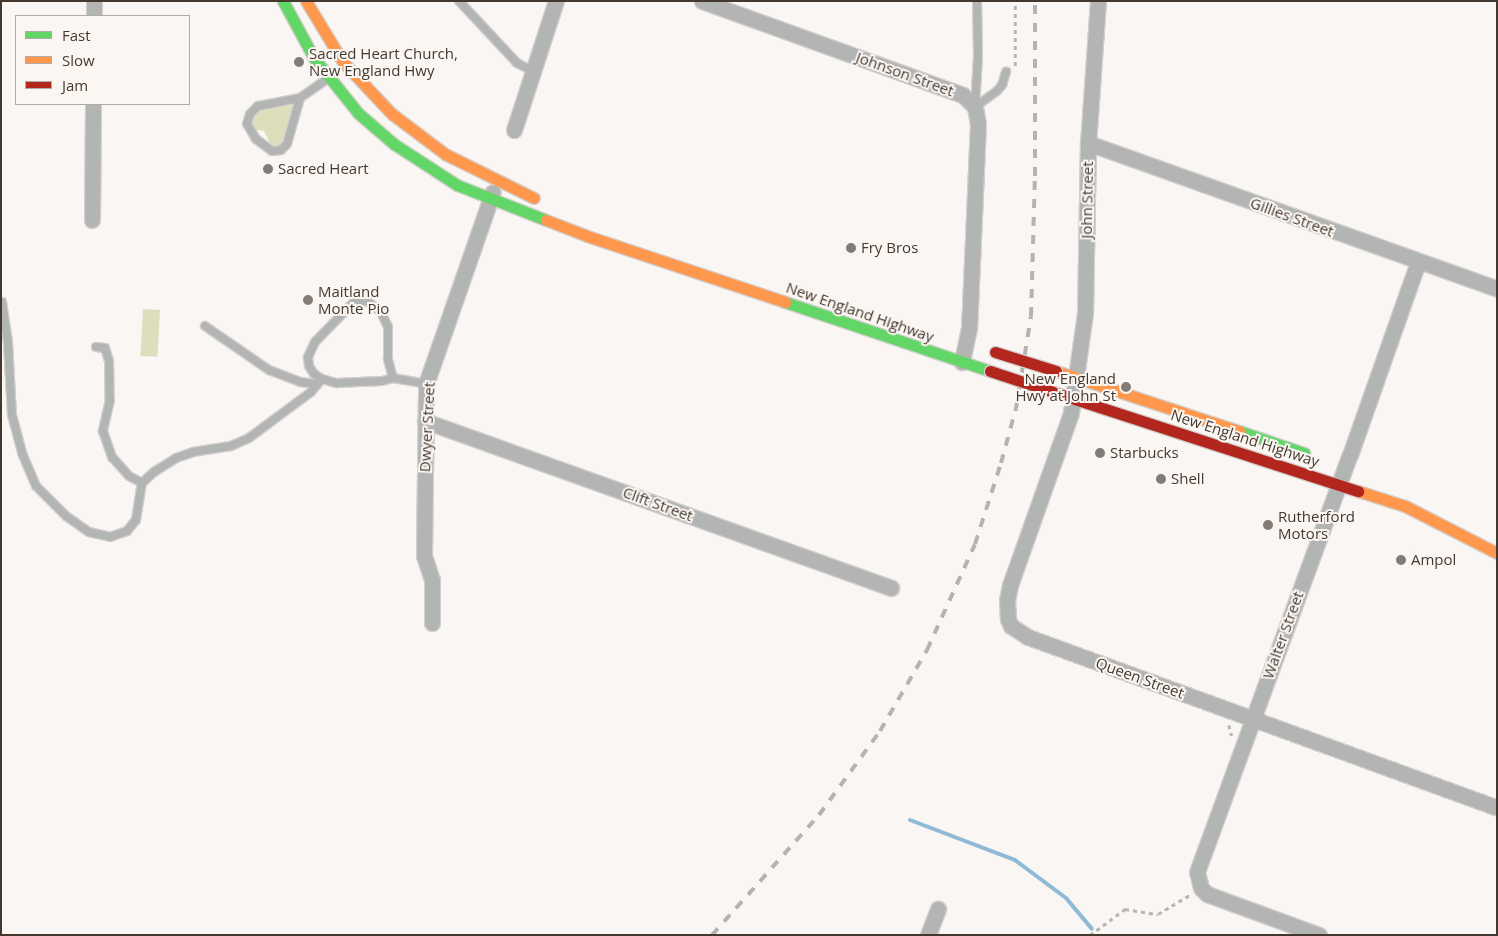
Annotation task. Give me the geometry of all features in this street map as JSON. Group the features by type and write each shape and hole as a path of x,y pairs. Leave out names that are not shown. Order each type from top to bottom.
{"highway":[{"name":"New England Highway","path":"283,1 314,58 328,78 358,113 394,144 457,185 587,236 962,362 1405,506 1497,553"},
{"path":"306,1 343,62 386,109 445,154 497,181 548,203"},
{"name":"New England Highway","path":"958,341 1056,371 1318,457"}],"street":[{"path":"94,1 94,15"},
{"path":"514,130 556,1"},
{"name":"Johnson Street","path":"702,1 963,95 975,107"},
{"name":"John Street","path":"1072,398 1085,313 1088,144 1098,1"},
{"path":"92,220 93,105"},
{"path":"962,362 958,341 969,328 978,124 975,107"},
{"name":"Gillies Street","path":"1088,144 1497,289"},
{"name":"Dwyer Street","path":"432,623 432,580 424,556 426,384 497,181"},
{"name":"Walter Street","path":"1319,935 1207,894 1199,881 1197,872 1418,262"},
{"name":"Queen Street","path":"1072,398 1071,413 1010,585 1006,611 1011,626 1028,637 1497,808"},
{"name":"Clift Street","path":"425,422 891,588"},
{"path":"928,935 938,909"}],"lane":[{"path":"459,1 517,63 533,71"},
{"path":"975,107 978,56 977,1"},
{"path":"975,107 997,91 1002,85 1006,72"},
{"path":"300,98 287,144 281,150 272,151 256,139 247,124 250,114 258,106 300,98 328,78"},
{"path":"319,382 309,366 308,357 315,342 353,303 367,301 382,312 388,327 388,359 392,378"},
{"path":"2,302 8,342 12,415 22,453 36,486 66,516 89,532 110,536 127,531 136,520 142,483 154,472 176,458 193,452 232,446 249,438 319,382"},
{"path":"204,326 269,370 300,382 382,381 392,378 426,384"},
{"path":"96,346 105,348 110,361 110,400 103,431 112,457 129,476 142,483"}],"path":[{"path":"1015,1 1015,68"},
{"path":"1090,935 1125,909 1158,914 1191,895"}],"green space":[{"path":"294,105 283,142 279,146 271,145 264,131 257,130 252,124 252,116 256,110"},
{"path":"143,309 160,310 158,357 141,356"}],"waterway":[{"path":"910,820 1015,860 1066,898 1092,929"}],"railway":[{"path":"712,935 819,815 880,731 927,650 975,544 1001,463 1016,408 1031,316 1035,176 1035,1"}],"traffic: fast":[{"path":"283,1 314,58 358,113 394,144 457,185 546,220"},
{"path":"785,302 990,371"},
{"path":"1239,431 1304,453"}],"traffic: slow":[{"path":"306,1 343,62 392,114 445,154 534,198"},
{"path":"546,220 587,236 785,302"},
{"path":"1056,371 1239,431"},
{"path":"1358,491 1405,506 1497,553"}],"traffic: jam":[{"path":"995,352 1056,371"},
{"path":"990,371 1053,392"},
{"path":"1053,392 1358,491"}],"place":[{"name":"Sacred Heart Church, New England Hwy","path":"299,62"},
{"name":"Sacred Heart","path":"268,169"},
{"name":"Fry Bros","path":"851,248"},
{"name":"Maitland Monte Pio","path":"308,300"},
{"name":"New England Hwy at John St","path":"1126,387"},
{"name":"Starbucks","path":"1100,453"},
{"name":"Shell","path":"1161,479"},
{"name":"Rutherford Motors","path":"1268,525"},
{"name":"Ampol","path":"1401,560"}]}
